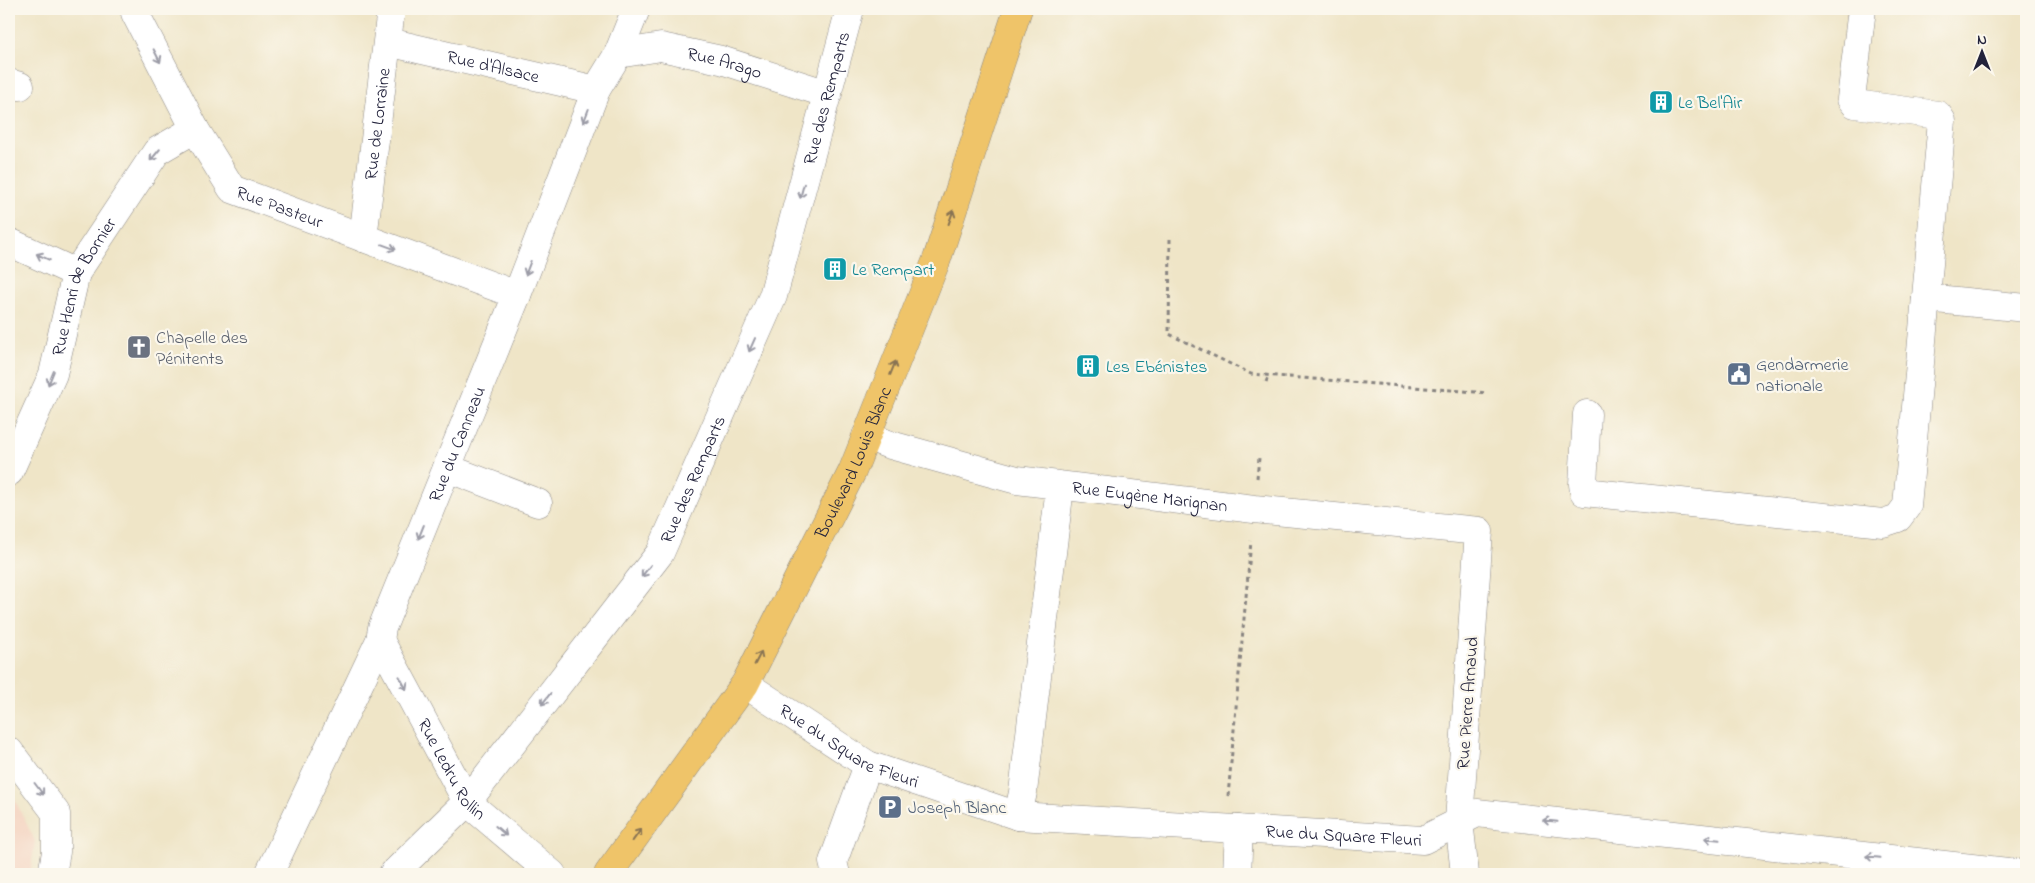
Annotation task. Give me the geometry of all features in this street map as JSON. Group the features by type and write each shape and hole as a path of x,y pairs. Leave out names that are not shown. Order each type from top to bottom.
{"main road":[{"name":"Boulevard Louis Blanc","path":"608,874 746,684 852,472 937,259 1018,9"}],"street":[{"name":"Rue de Lorraine","path":"363,238 391,9"},
{"name":"Rue du Canneau","path":"269,874 380,640 382,628 517,295 596,90 618,54 636,9"},
{"name":"Rue des Remparts","path":"393,874 467,802 660,553 773,296 850,9"},
{"path":"1587,414 1584,492 1883,523 1898,518 1907,506 1942,121 1938,115 1855,104 1851,98 1862,9"},
{"name":"Rue Pasteur","path":"134,10 195,129 232,189 517,295"},
{"name":"Rue d'Alsace","path":"388,42 596,90"},
{"name":"Rue Arago","path":"618,54 661,48 721,60 828,94"},
{"name":"Rue Henri de Bornier","path":"11,464 53,374 76,273 157,151 195,129"},
{"path":"9,242 76,273"},
{"path":"1926,298 2026,308"},
{"path":"866,436 887,444 1017,480 1060,487"},
{"path":"447,468 538,503"},
{"name":"Rue Eugène Marignan","path":"1018,816 1023,792 1060,487 1254,509 1479,531"},
{"name":"Rue Pierre Arnaud","path":"1465,874 1459,821 1479,531"},
{"name":"Rue Ledru Rollin","path":"380,640 467,802 552,874"},
{"name":"Rue du Square Fleuri","path":"746,684 868,765 1018,816 1423,840 1477,813 2026,874"},
{"path":"9,751 56,813 56,852 52,874"},
{"path":"836,874 833,862 868,765"},
{"path":"1232,829 1237,874"}],"path":[{"path":"1170,239 1169,334 1251,374 1488,393"},
{"path":"1266,382 1268,375"},
{"path":"1232,829 1259,458"}],"shaded area":[{"path":"9,788 35,841 30,874 9,874"}],"place":[{"name":"Le Bel'Air","path":"1661,102"},
{"name":"Le Rempart","path":"835,269"},
{"name":"Chapelle des Pénitents","path":"139,347"},
{"name":"Les Ebénistes","path":"1088,366"},
{"name":"Gendarmerie nationale","path":"1739,374"},
{"name":"Joseph Blanc","path":"890,807"}]}
